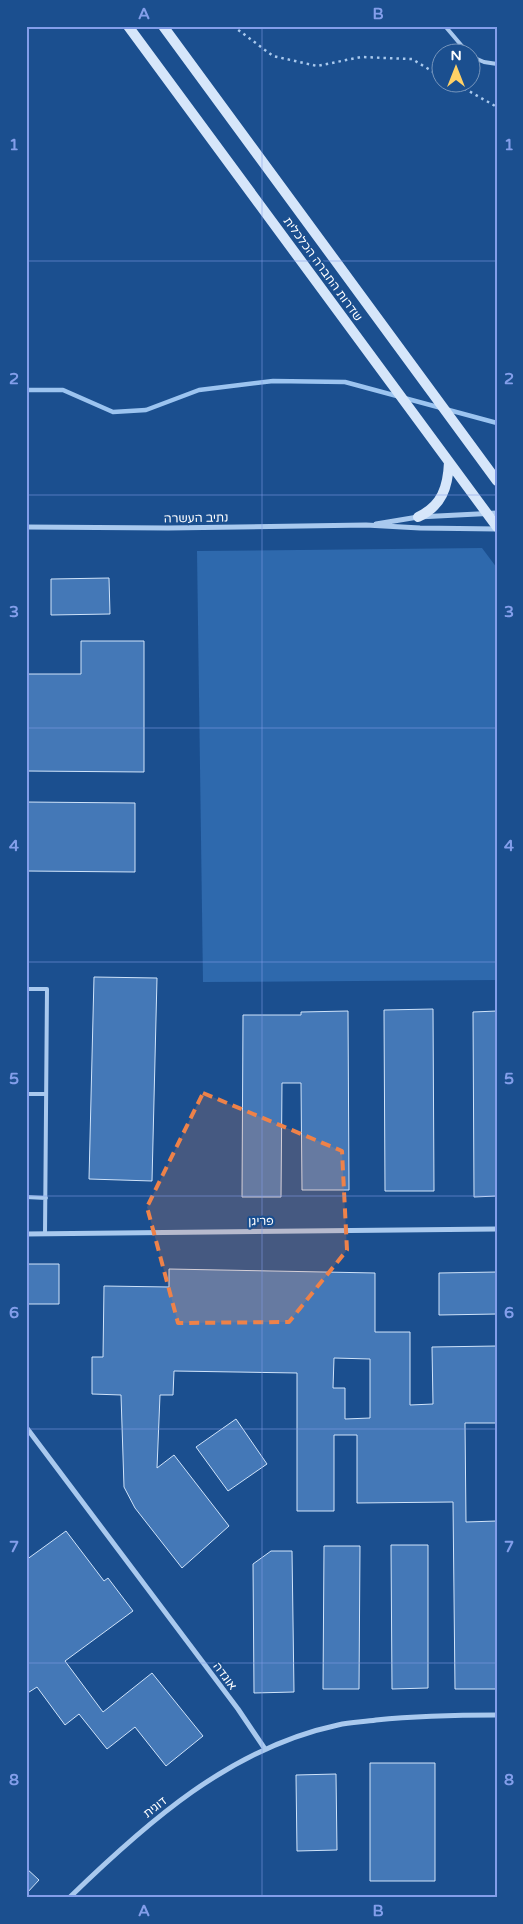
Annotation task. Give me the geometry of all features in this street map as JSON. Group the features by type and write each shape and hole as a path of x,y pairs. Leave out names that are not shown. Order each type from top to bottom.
{"main road":[{"name":"שדרות החברה הכלכלית","path":"128,26 449,462 492,513 497,528"},
{"name":"שדרות החברה הכלכלית","path":"162,26 497,481"},
{"path":"418,517 434,508 441,499 446,489 449,462"}],"street":[{"name":"נתיב העשרה","path":"366,525 418,517 492,513"},
{"name":"נתיב העשרה","path":"26,527 168,528 366,525 428,529 497,528"},
{"name":"פריגן","path":"26,1234 497,1228"},
{"name":"אוגדה","path":"26,1427 238,1709 265,1749"},
{"path":"265,1749 292,1737 340,1724 404,1718 497,1716"},
{"name":"דוגית","path":"69,1898 153,1820 197,1788 265,1749"}],"lane":[{"path":"445,26 459,42"},
{"path":"480,60 497,64"},
{"path":"26,989 47,989 45,1234"},
{"path":"26,1094 46,1094"},
{"path":"26,1197 46,1198"}],"path":[{"path":"233,26 273,56 316,66 361,57 412,59 430,70"},
{"path":"471,92 497,107"}],"highlighted area":[{"path":"203,1093 342,1151 347,1250 289,1322 178,1323 147,1207"}],"shaded area":[{"path":"482,548 497,568 497,980 203,982 197,551"}],"building":[{"path":"109,578 110,614 51,615 51,579"},
{"path":"81,641 144,641 144,772 26,771 26,674 81,674"},
{"path":"26,802 135,803 135,872 26,871"},
{"path":"94,977 157,978 152,1181 89,1179"},
{"path":"433,1009 434,1191 385,1191 384,1010"},
{"path":"348,1011 349,1190 302,1190 301,1083 282,1083 281,1197 242,1197 243,1015 301,1015 301,1012"},
{"path":"497,1011 497,1196 474,1197 473,1012"},
{"path":"26,1264 59,1264 59,1304 26,1304"},
{"path":"169,1269 375,1273 375,1332 410,1332 410,1405 433,1404 432,1347 497,1346 497,1423 465,1423 466,1522 497,1521 497,1689 455,1689 453,1502 357,1503 357,1435 334,1435 334,1511 297,1511 297,1373 174,1371 173,1395 160,1395 157,1468 174,1455 229,1526 182,1568 135,1508 124,1487 121,1395 92,1394 92,1357 103,1357 104,1286 169,1287","holes":["334,1358 370,1359 370,1418 345,1419 345,1388 333,1388"]},
{"path":"497,1272 497,1314 439,1315 439,1273"},
{"path":"236,1419 267,1464 228,1491 196,1447"},
{"path":"66,1531 104,1581 108,1578 133,1611 65,1661 103,1712 152,1673 203,1736 166,1766 135,1727 107,1749 79,1714 65,1725 37,1687 26,1694 26,1560"},
{"path":"391,1545 428,1545 428,1688 392,1689"},
{"path":"324,1546 360,1546 359,1689 323,1689"},
{"path":"271,1551 292,1551 294,1692 254,1693 253,1564"},
{"path":"370,1763 435,1763 435,1881 370,1881"},
{"path":"336,1774 337,1850 297,1851 296,1775"},
{"path":"26,1868 39,1880 26,1894"}],"waterway":[{"path":"26,390 63,390 113,412 146,410 199,390 273,381 345,382 497,423"}]}
